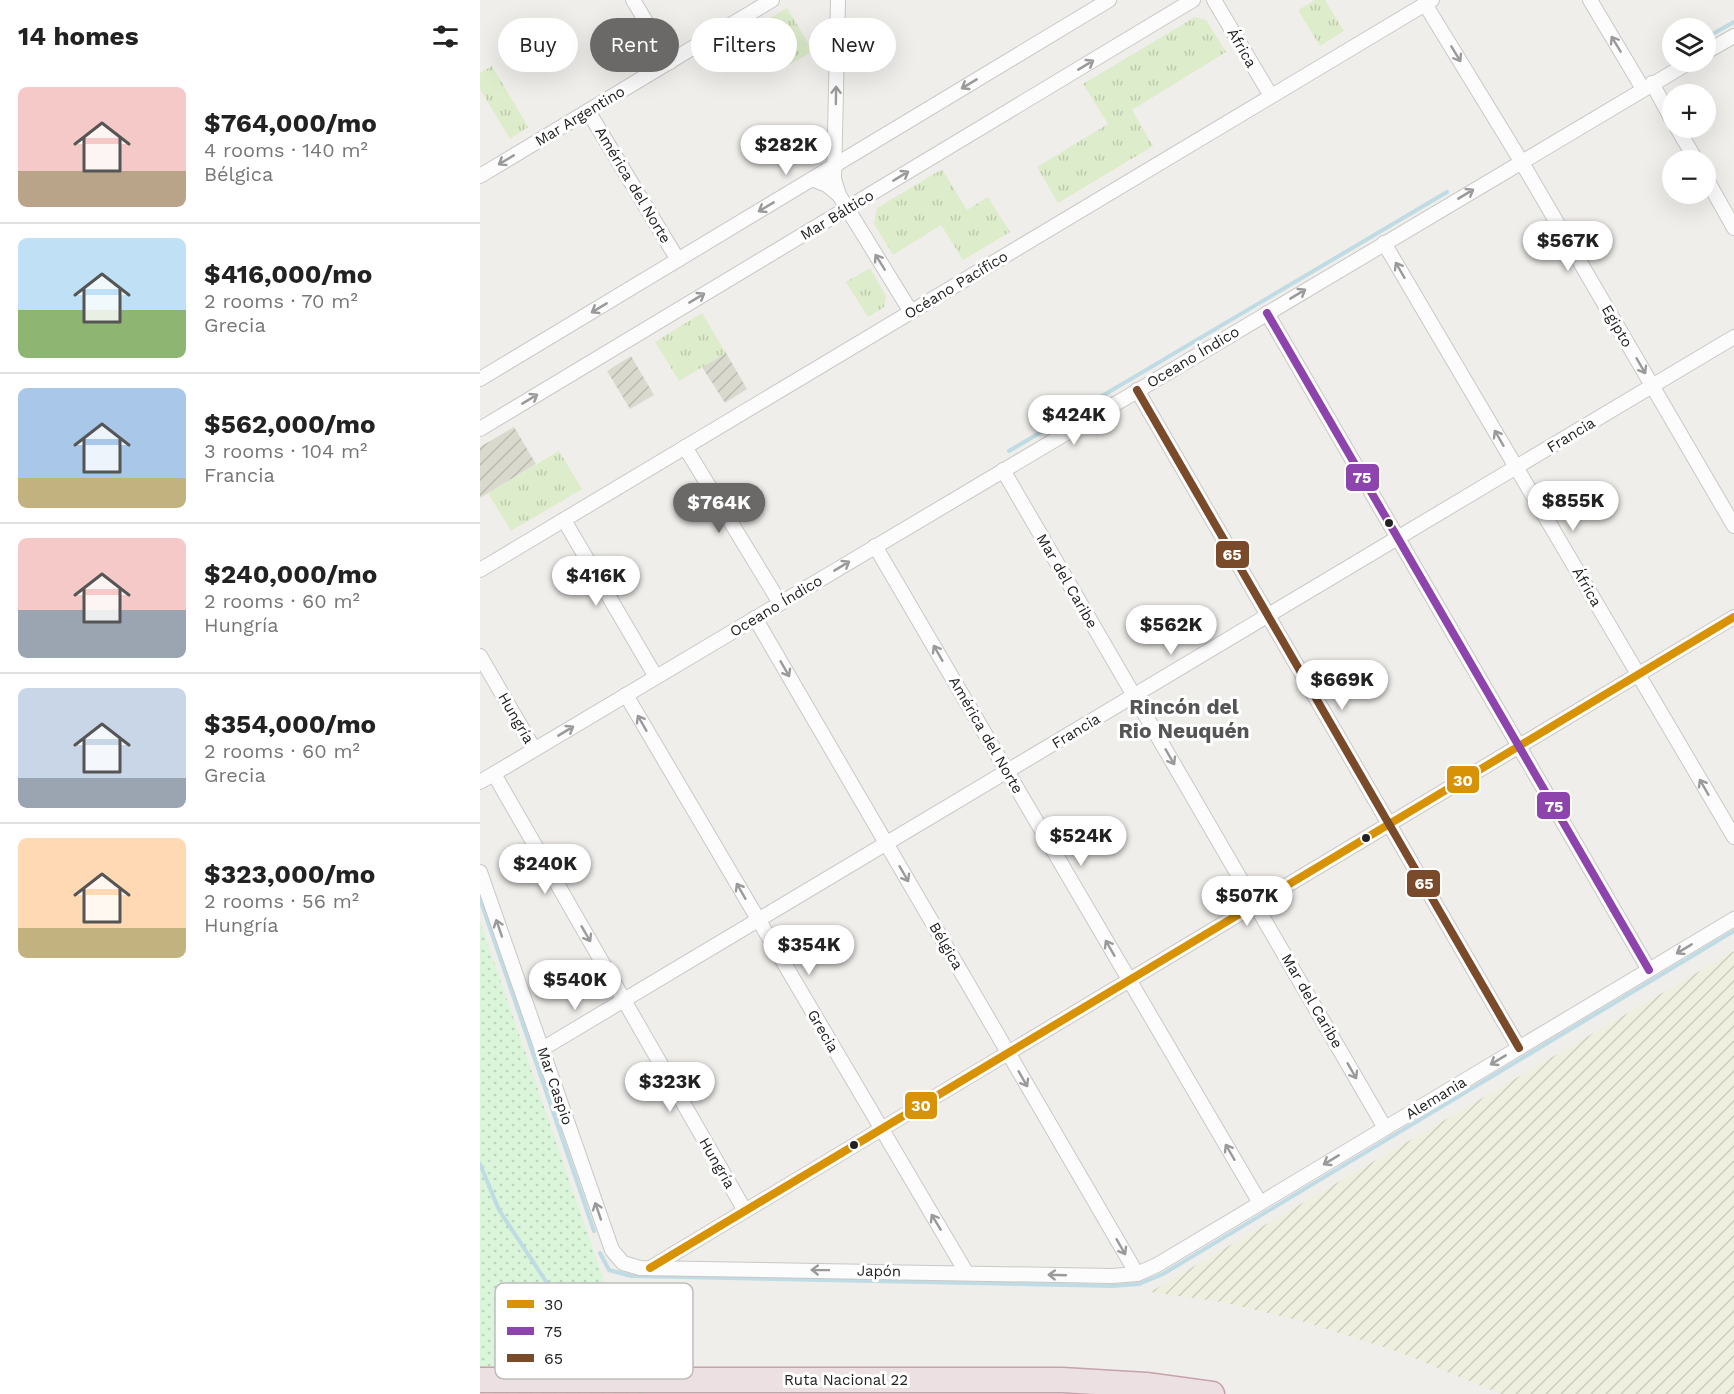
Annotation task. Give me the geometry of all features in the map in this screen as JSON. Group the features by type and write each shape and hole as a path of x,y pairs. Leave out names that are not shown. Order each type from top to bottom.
{"highway":[{"name":"Ruta Nacional 22","path":"480,1380 1062,1380 1135,1384 1212,1394"}],"street":[{"path":"633,0 644,18"},
{"name":"Mar Argentino","path":"679,57 772,0"},
{"path":"838,0 834,166 838,195"},
{"path":"480,380 1109,0"},
{"name":"Mar Báltico","path":"480,429 1193,0"},
{"name":"África","path":"1214,0 1271,96"},
{"path":"1590,0 1662,106"},
{"name":"Océano Pacífico","path":"480,570 1429,2"},
{"name":"Egipto","path":"1429,2 1734,526"},
{"path":"1716,46 1734,36"},
{"name":"Mar Argentino","path":"480,176 653,72"},
{"name":"Oceano Índico","path":"480,782 1672,72"},
{"name":"América del Norte","path":"588,111 678,260"},
{"path":"812,179 827,185 838,195 911,312"},
{"path":"1716,196 1734,228"},
{"name":"África","path":"1384,243 1734,837"},
{"path":"1268,313 1650,970"},
{"name":"Francia","path":"542,1049 1734,338"},
{"path":"1137,390 1519,1048"},
{"path":"685,447 780,603"},
{"name":"Mar del Caribe","path":"1003,470 1385,1128"},
{"path":"564,520 656,677"},
{"name":"América del Norte","path":"875,546 1260,1203"},
{"path":"650,1268 744,1209 1734,617"},
{"name":"Bélgica","path":"755,618 1137,1274"},
{"name":"Hungría","path":"480,656 534,750"},
{"name":"Grecia","path":"626,695 966,1272"},
{"name":"Hungría","path":"494,774 744,1209"},
{"name":"Mar Caspio","path":"480,872 612,1250 623,1263"},
{"name":"Alemania","path":"1137,1274 1157,1265 1734,919"},
{"name":"Japón","path":"623,1263 630,1267 650,1268 1112,1276 1137,1274"}],"shaded area":[{"path":"726,353 747,389 725,403 702,367"},
{"path":"631,356 654,395 630,409 607,371"},
{"path":"514,427 536,464 480,498 480,447"}],"green space":[{"path":"1315,0 1325,0 1344,31 1320,46 1298,10"},
{"path":"787,8 793,18 771,18"},
{"path":"1195,17 1206,20 1226,52 1132,110 1153,146 1058,203 1037,167 1108,124 1083,84"},
{"path":"797,25 809,44 809,53 797,60"},
{"path":"492,66 528,127 510,139 480,89 480,73"},
{"path":"942,169 967,210 988,197 1010,232 963,260 941,225 893,255 874,224 877,208"},
{"path":"870,268 886,296 884,307 868,317 846,282"},
{"path":"702,313 726,353 679,381 655,342"},
{"path":"559,451 582,489 511,531 488,493"},
{"path":"480,921 605,1283 495,1283 495,1379 638,1379 643,1394 480,1394"},
{"path":"1734,951 1734,1394 1501,1394 1399,1352 1301,1321 1222,1302 1150,1292"}],"waterway":[{"path":"1716,32 1734,22"},
{"path":"1009,451 1447,192"},
{"path":"480,899 594,1231"},
{"path":"600,1253 609,1270 631,1276 1112,1286 1139,1284 1163,1274 1734,931"},
{"path":"480,1164 499,1210 547,1283"}],"transit line":[{"name":"75","path":"1267,313 1649,970"},
{"name":"65","path":"1137,390 1519,1048"},
{"name":"30","path":"650,1268 1734,617"}],"district":[{"name":"Rincón del Rio Neuquén","path":"1184,719"}]}
